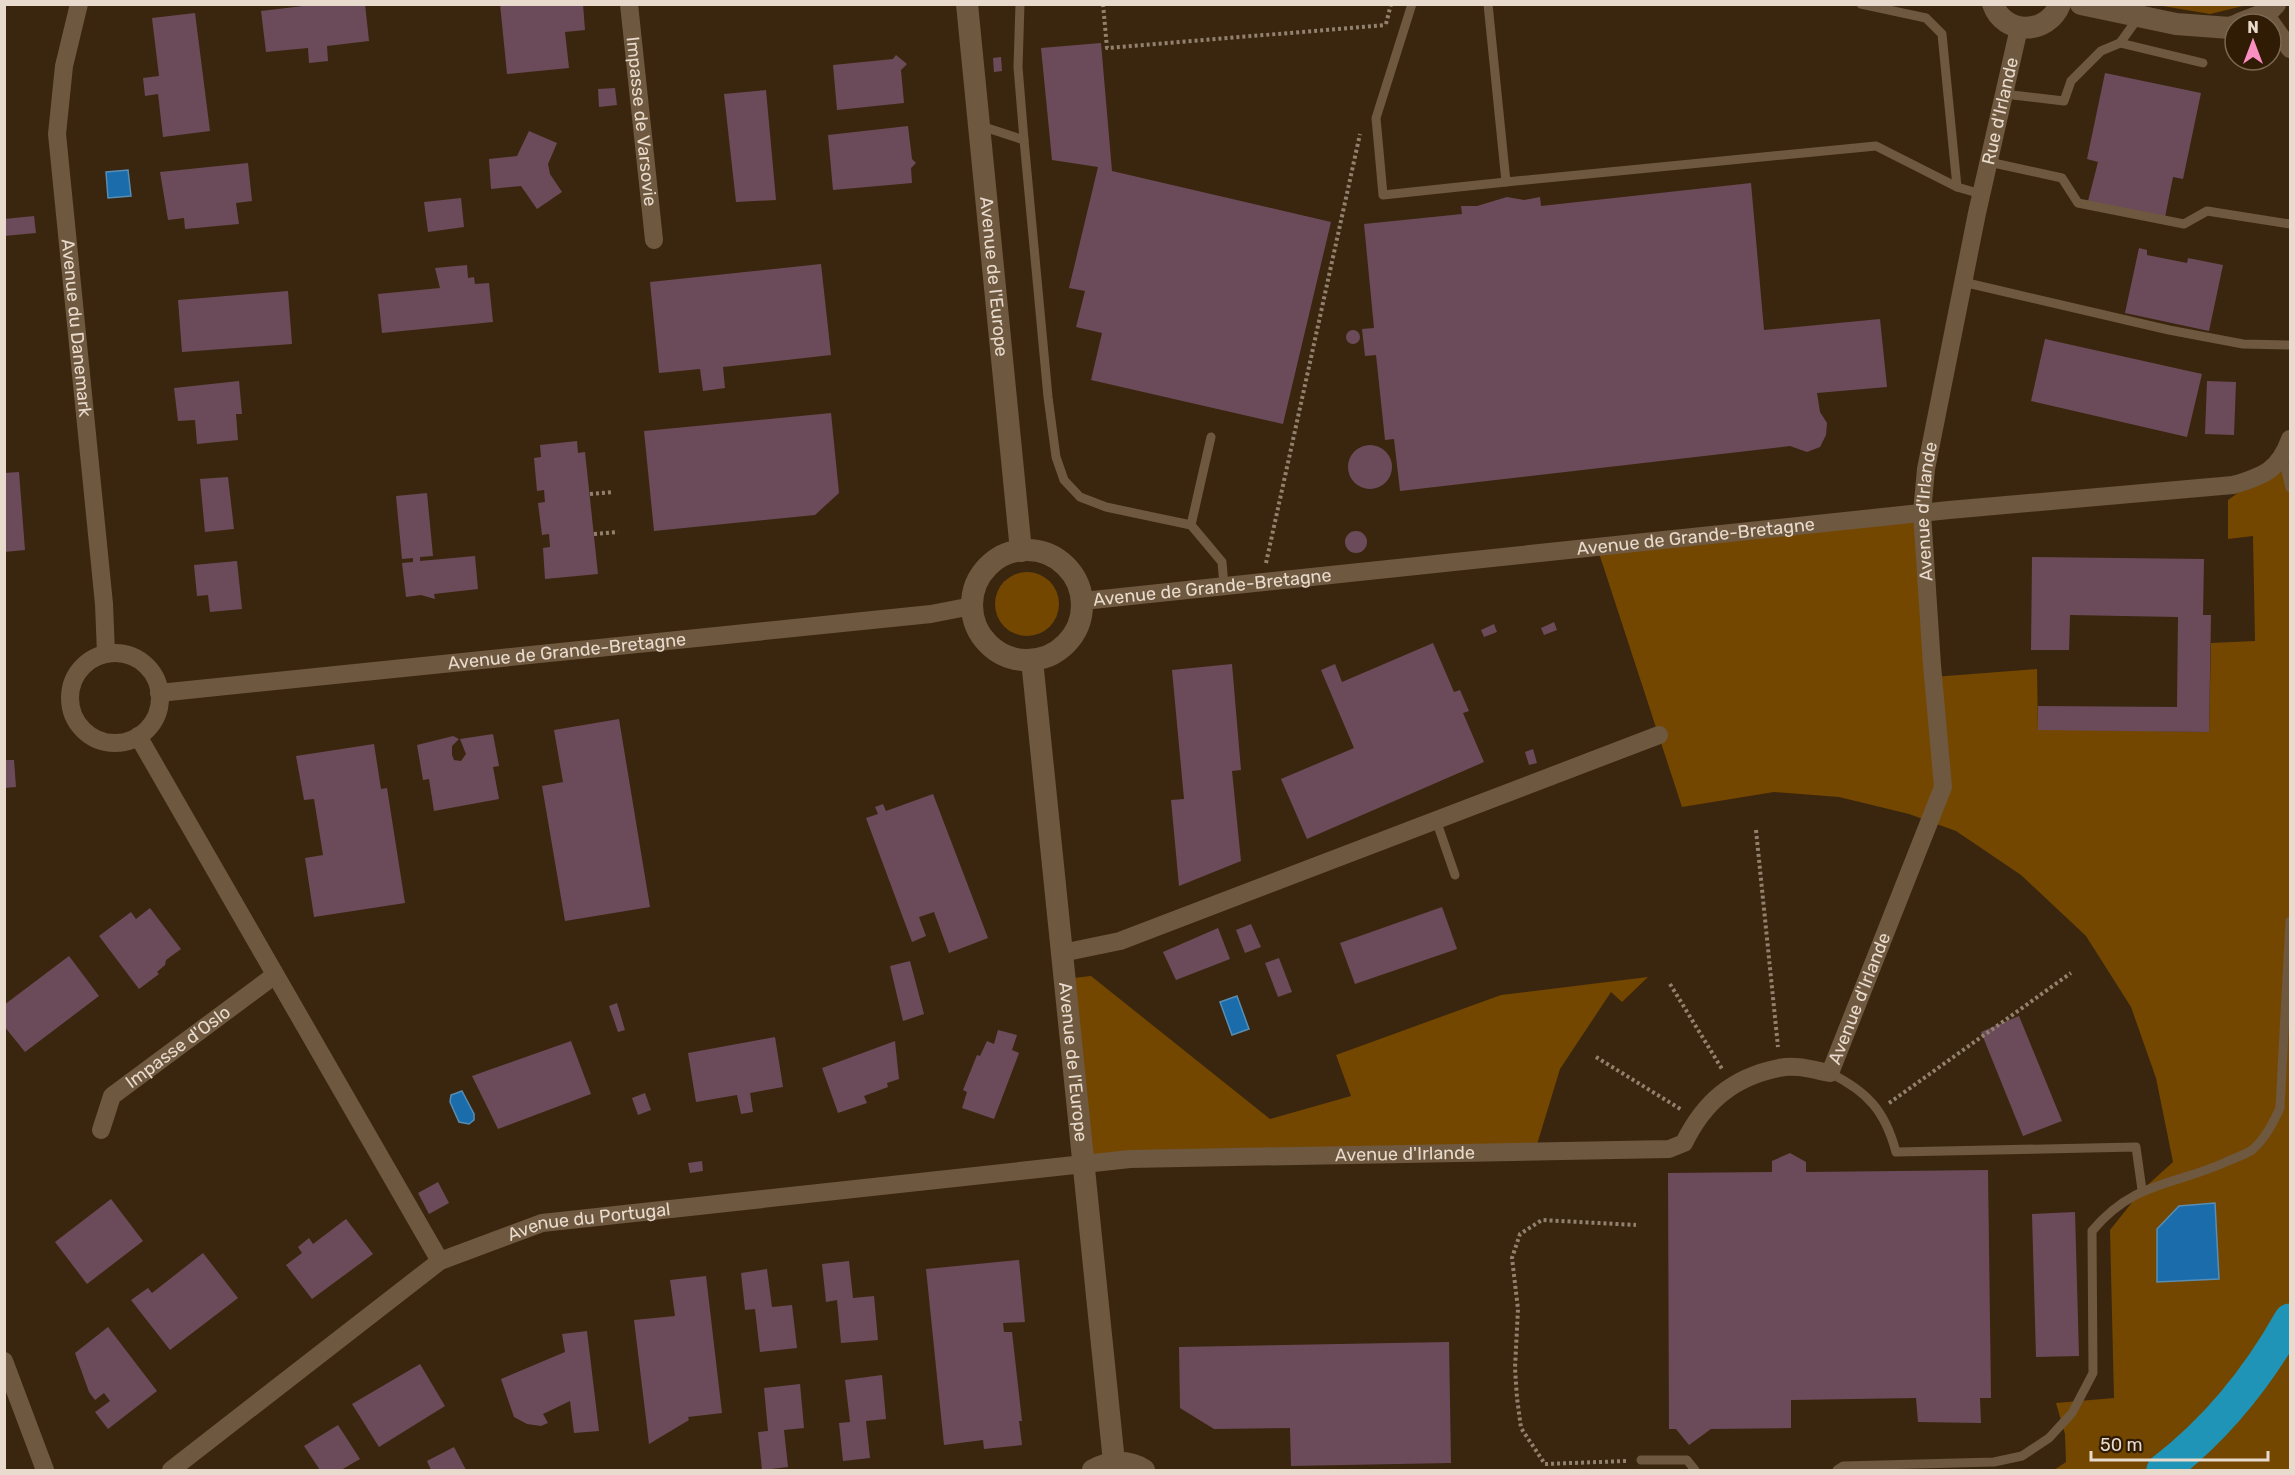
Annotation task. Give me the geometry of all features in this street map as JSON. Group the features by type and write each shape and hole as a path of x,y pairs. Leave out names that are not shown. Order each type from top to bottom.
{"highway":[{"path":"2163,1470 2207,1432 2233,1402 2275,1347 2290,1320"}],"street":[{"name":"Avenue du Danemark","path":"79,4 64,66 57,134 105,604 106,654"},
{"name":"Impasse de Varsovie","path":"629,4 654,240"},
{"name":"Avenue de l'Europe","path":"967,4 1022,551"},
{"path":"1993,4 2001,18 2019,28 2041,26 2050,20 2060,4"},
{"path":"2081,4 2176,24 2223,27"},
{"path":"2270,9 2290,48"},
{"name":"Rue d'Irlande","path":"1981,194 2019,28"},
{"name":"Avenue d'Irlande","path":"1082,1163 1130,1159 1669,1149 1684,1143 1696,1119 1732,1084 1780,1067 1830,1073 1943,787 1922,513 1926,469 1981,194"},
{"path":"2283,459 2290,439"},
{"name":"Avenue de Grande-Bretagne","path":"1083,601 1922,513 2233,485 2260,477 2283,459"},
{"path":"1022,551 1039,552 1062,563 1078,584 1083,601 1081,618 1075,634 1063,647 1048,656 1032,660 1014,658 997,651 984,639 975,623 972,606 975,589 981,575 992,563 1006,555 1022,551"},
{"name":"Avenue de Grande-Bretagne","path":"159,693 931,614 972,606"},
{"path":"106,654 131,656 141,662 156,681 159,693 155,717 138,736 125,741 111,743 85,732 76,721 71,707 72,686 82,667 106,654"},
{"name":"Avenue de l'Europe","path":"1032,660 1082,1163 1104,1466 1128,1463 1144,1470"},
{"path":"1062,953 1120,941 1659,735"},
{"path":"138,736 440,1261"},
{"name":"Impasse d'Oslo","path":"101,1131 112,1096 274,975"},
{"name":"Avenue du Portugal","path":"171,1470 440,1261 542,1223 1082,1163"},
{"path":"4,1361 45,1470"}],"lane":[{"path":"1020,4 1018,67 1048,397 1056,458 1064,480 1080,497 1106,507 1191,525 1222,562 1224,586"},
{"path":"1412,4 1376,118 1383,195 1876,146 1958,187 1981,194"},
{"path":"1488,4 1506,182"},
{"path":"1861,4 1926,18 1942,34 1958,187"},
{"path":"2004,94 2064,101 2072,81 2101,51 2120,43 2140,16"},
{"path":"2120,43 2203,63"},
{"path":"979,126 1024,141"},
{"path":"1989,162 2062,178 2078,203 2184,224 2207,211 2290,224"},
{"path":"1963,282 2169,330 2243,344 2290,345"},
{"path":"1191,525 1211,437"},
{"path":"2283,459 2290,488"},
{"path":"1436,820 1455,874"},
{"path":"1837,1470 1844,1466 1994,1462 2022,1456 2049,1438 2072,1413 2093,1373 2092,1231 2107,1213 2142,1190 2214,1167 2251,1150 2269,1131 2280,1108 2290,921"},
{"path":"1830,1073 1856,1088 1879,1110 1885,1119 1896,1152 2136,1147 2142,1190"},
{"path":"1641,1460 1687,1460 1695,1470"}],"path":[{"path":"1103,4 1107,48 1386,25"},
{"path":"1383,36 1391,4"},
{"path":"1262,582 1362,127"},
{"path":"590,494 613,492"},
{"path":"594,534 618,532"},
{"path":"1756,830 1780,1067"},
{"path":"1879,1110 2071,973"},
{"path":"1670,984 1732,1084"},
{"path":"1596,1057 1696,1119"},
{"path":"1636,1225 1542,1220 1520,1234 1512,1258 1518,1309 1515,1368 1521,1428 1545,1464 1641,1460"}],"shaded area":[{"path":"2247,4 2210,14 2157,5"},
{"path":"2290,439 2290,1470 2054,1470 2066,1462 2065,1434 2056,1403 2114,1398 2110,1230 2142,1190 2173,1162 2156,1078 2131,1007 2086,936 2021,875 1956,831 1909,814 1839,797 1774,792 1682,807 1597,547 1922,513 1933,677 2037,669 2038,729 2209,732 2211,643 2255,641 2253,536 2228,539 2228,500 2260,477"},
{"path":"1027,572 1045,578 1053,586 1059,604 1053,622 1045,630 1027,636 1009,630 1001,622 995,604 1001,586 1009,578"},
{"path":"1091,976 1270,1119 1351,1096 1336,1055 1501,995 1648,977 1622,1002 1611,992 1560,1069 1535,1151 1082,1163 1064,979"}],"water":[{"path":"128,170 131,196 108,198 106,172"},
{"path":"1237,996 1249,1029 1232,1035 1220,1002"},
{"path":"462,1091 474,1114 474,1120 469,1124 459,1122 450,1102 451,1095"},
{"path":"2215,1203 2219,1279 2157,1282 2157,1229 2179,1206"}],"building":[{"path":"320,4 365,4 369,41 327,46 328,61 309,63 308,48 266,52 261,11"},
{"path":"500,4 583,4 585,30 565,32 569,68 507,74"},
{"path":"195,13 210,131 163,137 158,94 145,96 143,78 159,76 152,18"},
{"path":"1101,43 1112,171 1331,222 1283,424 1091,380 1102,333 1076,327 1085,291 1069,288 1098,167 1052,160 1041,48"},
{"path":"896,55 907,64 901,70 904,103 837,110 833,65 893,59"},
{"path":"1001,57 1002,71 994,72 993,58"},
{"path":"2105,73 2201,93 2183,179 2173,177 2165,217 2088,201 2098,162 2087,159"},
{"path":"615,88 617,105 599,107 598,89"},
{"path":"766,90 776,200 736,202 724,94"},
{"path":"908,126 912,159 916,163 911,168 912,183 833,190 828,135"},
{"path":"529,131 557,143 548,164 550,174 562,192 537,209 521,186 491,189 489,159 517,156"},
{"path":"248,163 252,201 236,203 239,224 185,229 184,218 168,220 160,172"},
{"path":"1751,183 1764,330 1880,319 1887,387 1817,393 1820,412 1827,423 1826,435 1820,447 1807,452 1790,446 1400,491 1394,439 1385,440 1376,355 1365,356 1362,329 1374,328 1364,224 1462,214 1461,206 1477,206 1507,197 1524,200 1540,197 1541,206"},
{"path":"461,198 464,227 428,232 424,202"},
{"path":"34,216 36,233 4,236 4,219"},
{"path":"2139,248 2147,250 2147,255 2187,263 2188,258 2223,265 2209,331 2125,313"},
{"path":"821,264 831,355 723,367 725,388 703,391 700,369 659,373 650,282"},
{"path":"467,265 468,278 474,277 475,284 489,283 493,322 382,333 378,294 440,288 435,268"},
{"path":"288,291 292,344 182,352 178,300"},
{"path":"1353,330 1358,332 1360,337 1358,342 1353,344 1348,342 1346,337 1348,332"},
{"path":"2045,339 2202,374 2187,437 2031,401"},
{"path":"239,381 242,414 236,414 238,440 197,444 195,420 178,421 174,388"},
{"path":"2207,381 2236,382 2234,435 2205,434"},
{"path":"831,413 839,493 815,515 654,531 644,431"},
{"path":"577,441 578,453 585,452 598,574 545,579 543,548 550,547 549,534 542,535 538,503 545,502 544,490 537,491 534,458 541,457 540,445"},
{"path":"1370,445 1385,452 1392,467 1385,482 1370,489 1355,482 1348,467 1355,452"},
{"path":"19,472 25,550 4,552 4,473"},
{"path":"228,477 234,529 205,532 200,479"},
{"path":"427,493 433,556 420,557 420,561 475,556 478,589 434,594 435,599 421,595 406,597 402,563 413,562 413,558 402,559 396,496"},
{"path":"1356,531 1364,534 1367,542 1364,550 1356,553 1348,550 1345,542 1348,534"},
{"path":"2032,557 2204,559 2203,615 2211,615 2209,732 2038,730 2038,706 2177,707 2178,617 2070,615 2069,650 2031,650"},
{"path":"237,561 242,609 210,612 208,595 197,596 194,565"},
{"path":"1554,622 1557,630 1544,635 1541,628"},
{"path":"1494,624 1497,632 1484,637 1481,630"},
{"path":"1433,643 1454,692 1460,690 1469,711 1463,713 1484,762 1307,839 1281,779 1354,748 1321,670 1335,664 1342,682"},
{"path":"1232,664 1241,770 1232,771 1241,861 1179,886 1171,800 1184,799 1172,670"},
{"path":"619,719 650,907 565,921 542,786 563,782 554,730"},
{"path":"493,734 499,766 493,767 499,799 434,811 429,779 423,780 417,745 453,736 459,739 452,746 452,755 454,760 461,761 466,754 460,739"},
{"path":"374,744 381,789 387,788 405,903 314,917 305,858 323,855 314,799 304,800 296,756"},
{"path":"1533,749 1537,763 1529,765 1525,752"},
{"path":"4,760 14,760 16,787 4,788"},
{"path":"933,794 988,938 949,953 934,912 919,917 926,936 912,942 866,818 878,814 875,807 883,804 886,811"},
{"path":"1442,907 1457,949 1355,984 1340,943"},
{"path":"150,908 181,949 166,960 165,965 157,972 159,974 139,989 99,936 131,912 136,919"},
{"path":"1251,924 1261,947 1245,953 1236,930"},
{"path":"1218,928 1230,959 1176,980 1163,952"},
{"path":"69,956 99,996 25,1052 4,1026 4,1005"},
{"path":"1279,958 1292,992 1278,997 1265,963"},
{"path":"910,961 924,1014 903,1021 890,966"},
{"path":"617,1003 625,1030 618,1032 609,1006"},
{"path":"2019,1016 2062,1121 2023,1136 1981,1032"},
{"path":"998,1030 1017,1035 1012,1050 1019,1053 994,1119 962,1108 967,1092 963,1090 977,1055 980,1056 987,1041 994,1044"},
{"path":"775,1037 783,1087 750,1093 753,1112 741,1114 737,1095 696,1102 688,1053"},
{"path":"571,1041 591,1094 498,1129 472,1076"},
{"path":"895,1041 899,1079 887,1083 888,1087 864,1096 867,1103 838,1113 822,1068"},
{"path":"645,1093 651,1110 638,1115 632,1098"},
{"path":"1790,1153 1806,1162 1806,1172 1988,1170 1991,1398 1980,1398 1981,1423 1918,1422 1916,1398 1791,1400 1791,1428 1711,1429 1689,1445 1676,1429 1669,1429 1668,1173 1772,1172 1772,1161"},
{"path":"702,1161 703,1171 690,1173 688,1163"},
{"path":"438,1182 449,1203 429,1214 418,1193"},
{"path":"111,1199 143,1241 87,1284 55,1242"},
{"path":"2075,1212 2079,1356 2036,1357 2032,1214"},
{"path":"346,1219 373,1254 312,1299 286,1265 302,1253 298,1247 309,1238 313,1244"},
{"path":"203,1253 238,1298 170,1350 131,1300 148,1288 152,1293"},
{"path":"1019,1260 1025,1322 1003,1323 1004,1332 1012,1332 1022,1421 1019,1421 1022,1445 984,1449 983,1440 944,1445 926,1269"},
{"path":"849,1261 853,1298 874,1296 878,1340 841,1343 837,1300 826,1302 822,1264"},
{"path":"767,1269 772,1307 792,1305 797,1348 760,1352 755,1309 745,1310 741,1273"},
{"path":"706,1276 722,1413 688,1417 689,1420 649,1444 634,1320 675,1316 670,1280"},
{"path":"108,1327 157,1391 108,1429 95,1412 110,1401 104,1393 95,1400 89,1392 75,1353"},
{"path":"587,1331 599,1431 574,1433 570,1401 543,1414 548,1423 541,1426 527,1424 514,1417 501,1379 565,1352 562,1334"},
{"path":"1449,1342 1451,1463 1291,1466 1290,1428 1214,1429 1180,1408 1179,1347"},
{"path":"420,1364 445,1406 379,1447 352,1404"},
{"path":"882,1375 886,1419 866,1421 870,1458 843,1461 839,1423 850,1422 845,1380"},
{"path":"800,1384 804,1428 784,1430 788,1467 762,1470 758,1432 768,1431 764,1388"},
{"path":"338,1425 360,1459 341,1470 320,1470 304,1446"},
{"path":"454,1447 466,1470 431,1470 427,1461"}]}
